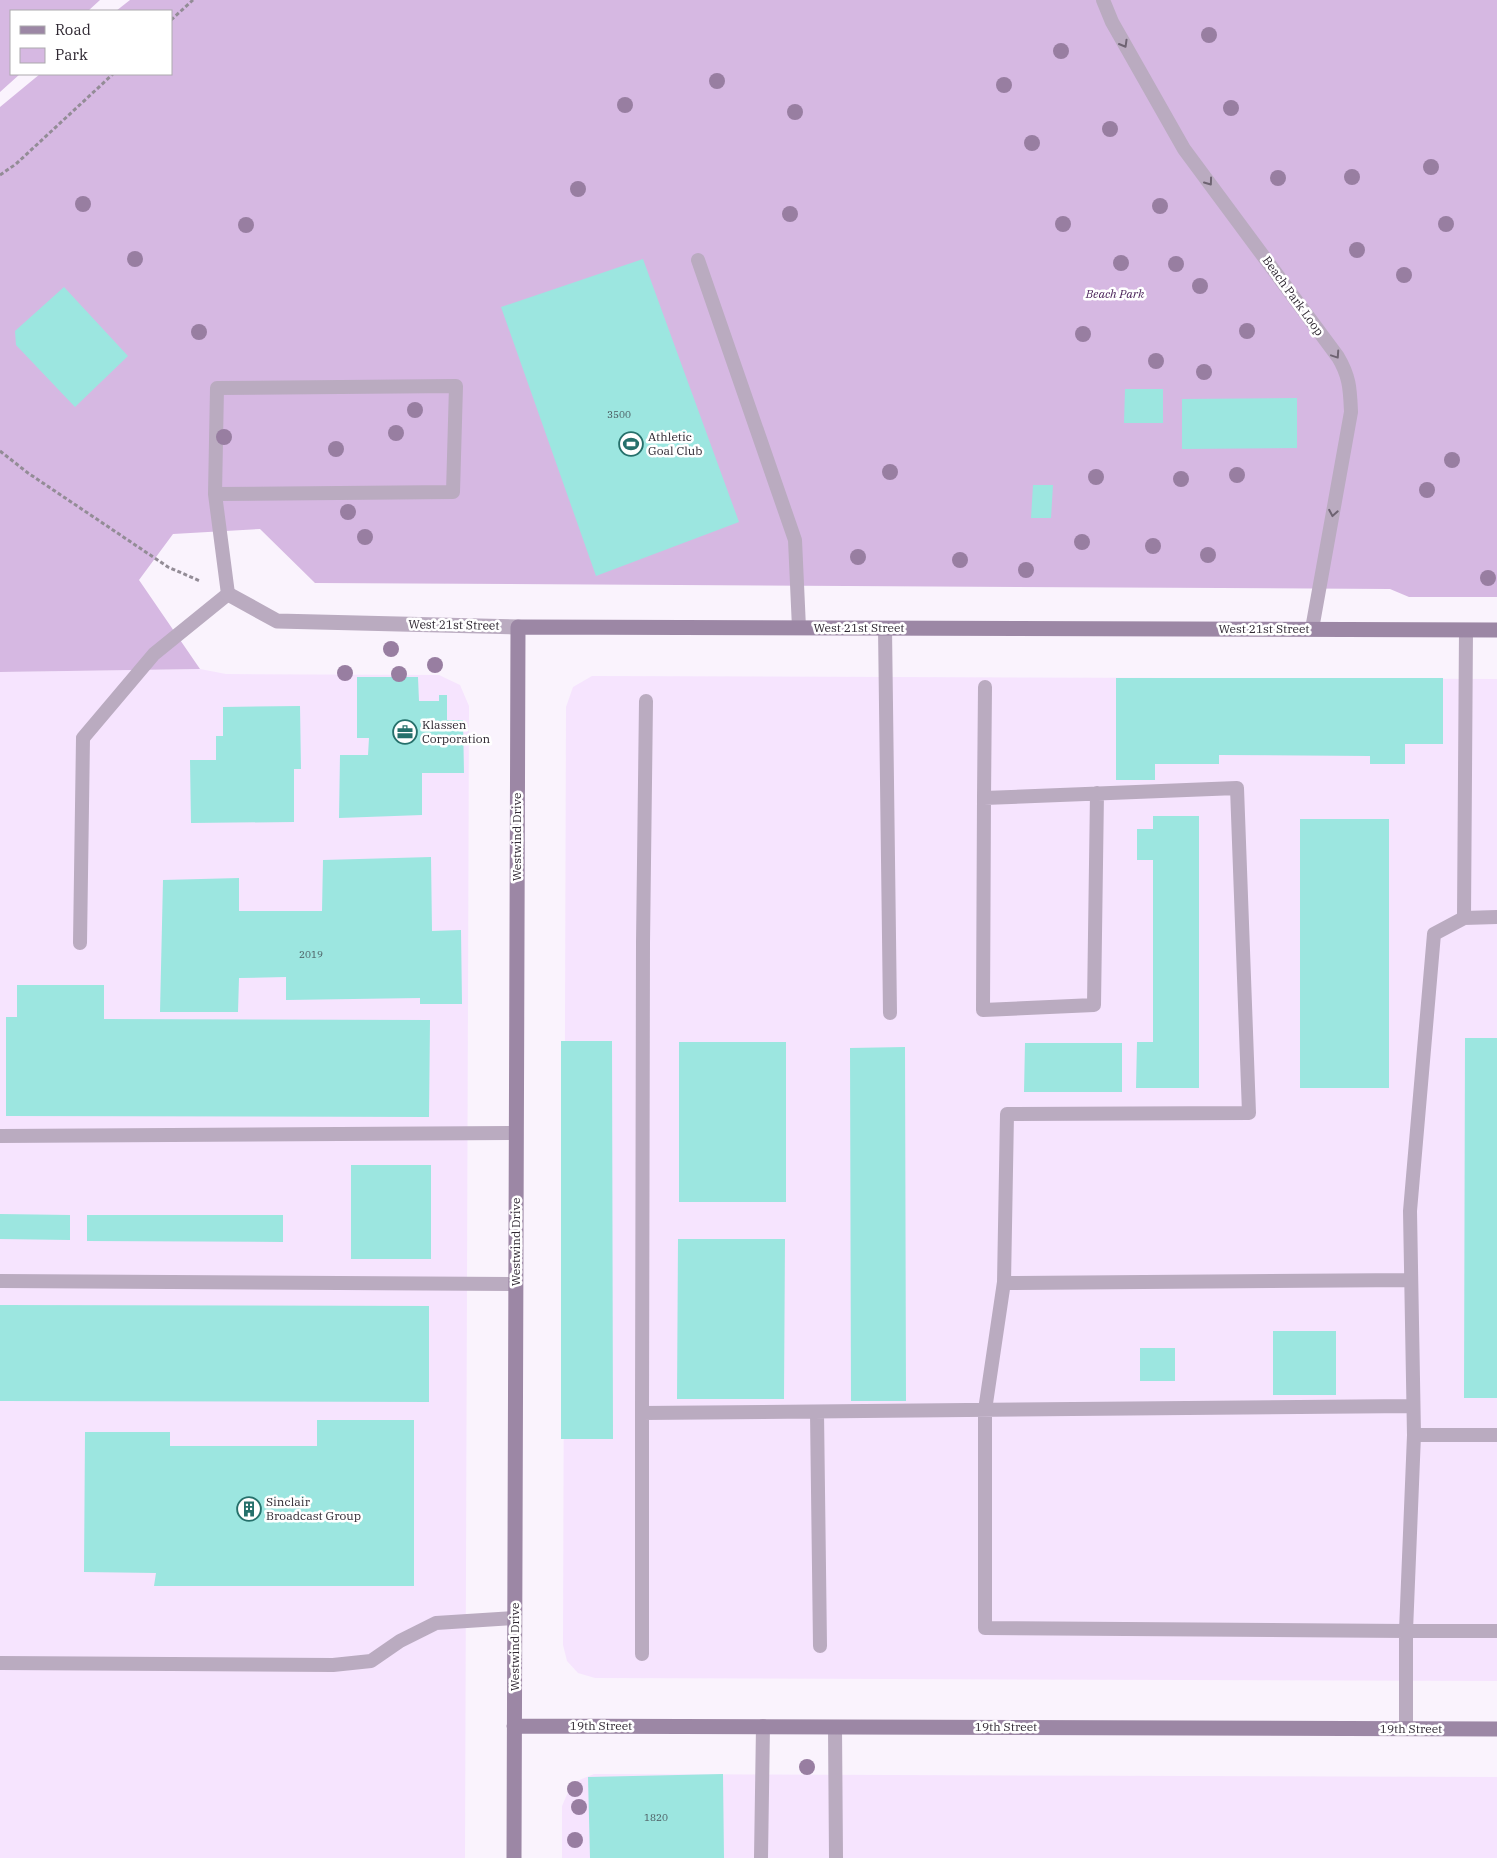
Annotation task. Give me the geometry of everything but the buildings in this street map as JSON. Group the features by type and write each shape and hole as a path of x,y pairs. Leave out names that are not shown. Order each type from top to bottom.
{"street":[{"name":"West 21st Street","path":"228,594 277,621 518,627 1497,630"},
{"name":"Westwind Drive","path":"514,1858 518,627"},
{"name":"19th Street","path":"514,1726 1497,1729"}],"lane":[{"name":"Beach Park Loop","path":"1103,0 1112,22 1184,149 1338,357 1345,369 1350,384 1351,412 1312,629"},
{"path":"698,260 795,540 799,628"},
{"path":"80,943 83,738 154,654 228,594 215,494 217,388 456,386 453,492 215,494"},
{"path":"885,628 890,1013"},
{"path":"1464,918 1466,630"},
{"path":"985,687 983,1010 1094,1006 1097,793"},
{"path":"642,1654 643,943 646,701"},
{"path":"984,798 1236,788 1250,1113 1007,1114 1004,1282 985,1410 984,1628 1497,1631"},
{"path":"1406,1729 1406,1631 1414,1435 1410,1211 1434,934 1464,918 1497,917"},
{"path":"0,1136 516,1133"},
{"path":"1004,1282 1411,1280"},
{"path":"0,1281 516,1284"},
{"path":"642,1413 1413,1406"},
{"path":"817,1412 820,1646"},
{"path":"1414,1435 1497,1434"},
{"path":"0,1663 333,1665 371,1661 400,1641 436,1623 515,1618"},
{"path":"761,1858 763,1726"},
{"path":"835,1727 836,1858"}],"path":[{"path":"172,19 193,0"},
{"path":"0,175 16,164 112,75"},
{"path":"0,451 28,473 168,566 228,594"}],"shaded area":[{"path":"200,669 226,674 439,675 460,685 469,706 465,1858 0,1858 0,672"},
{"path":"592,676 1497,679 1497,1681 595,1678 578,1673 567,1661 563,1645 566,707 573,687"},
{"path":"594,1774 1497,1777 1497,1858 562,1858 562,1806 572,1783"}],"green space":[{"path":"0,0 100,0 89,10 10,10 10,75 19,75 0,92"},
{"name":"Beach Park","path":"130,0 1497,0 1497,597 1409,597 1390,589 315,583 260,529 173,534 139,580 200,669 0,672 0,107 39,75 172,75 172,10 117,10"}],"place":[{"name":"Athletic Goal Club","path":"631,444"},
{"name":"Klassen Corporation","path":"405,732"},
{"name":"Sinclair Broadcast Group","path":"249,1509"}]}
